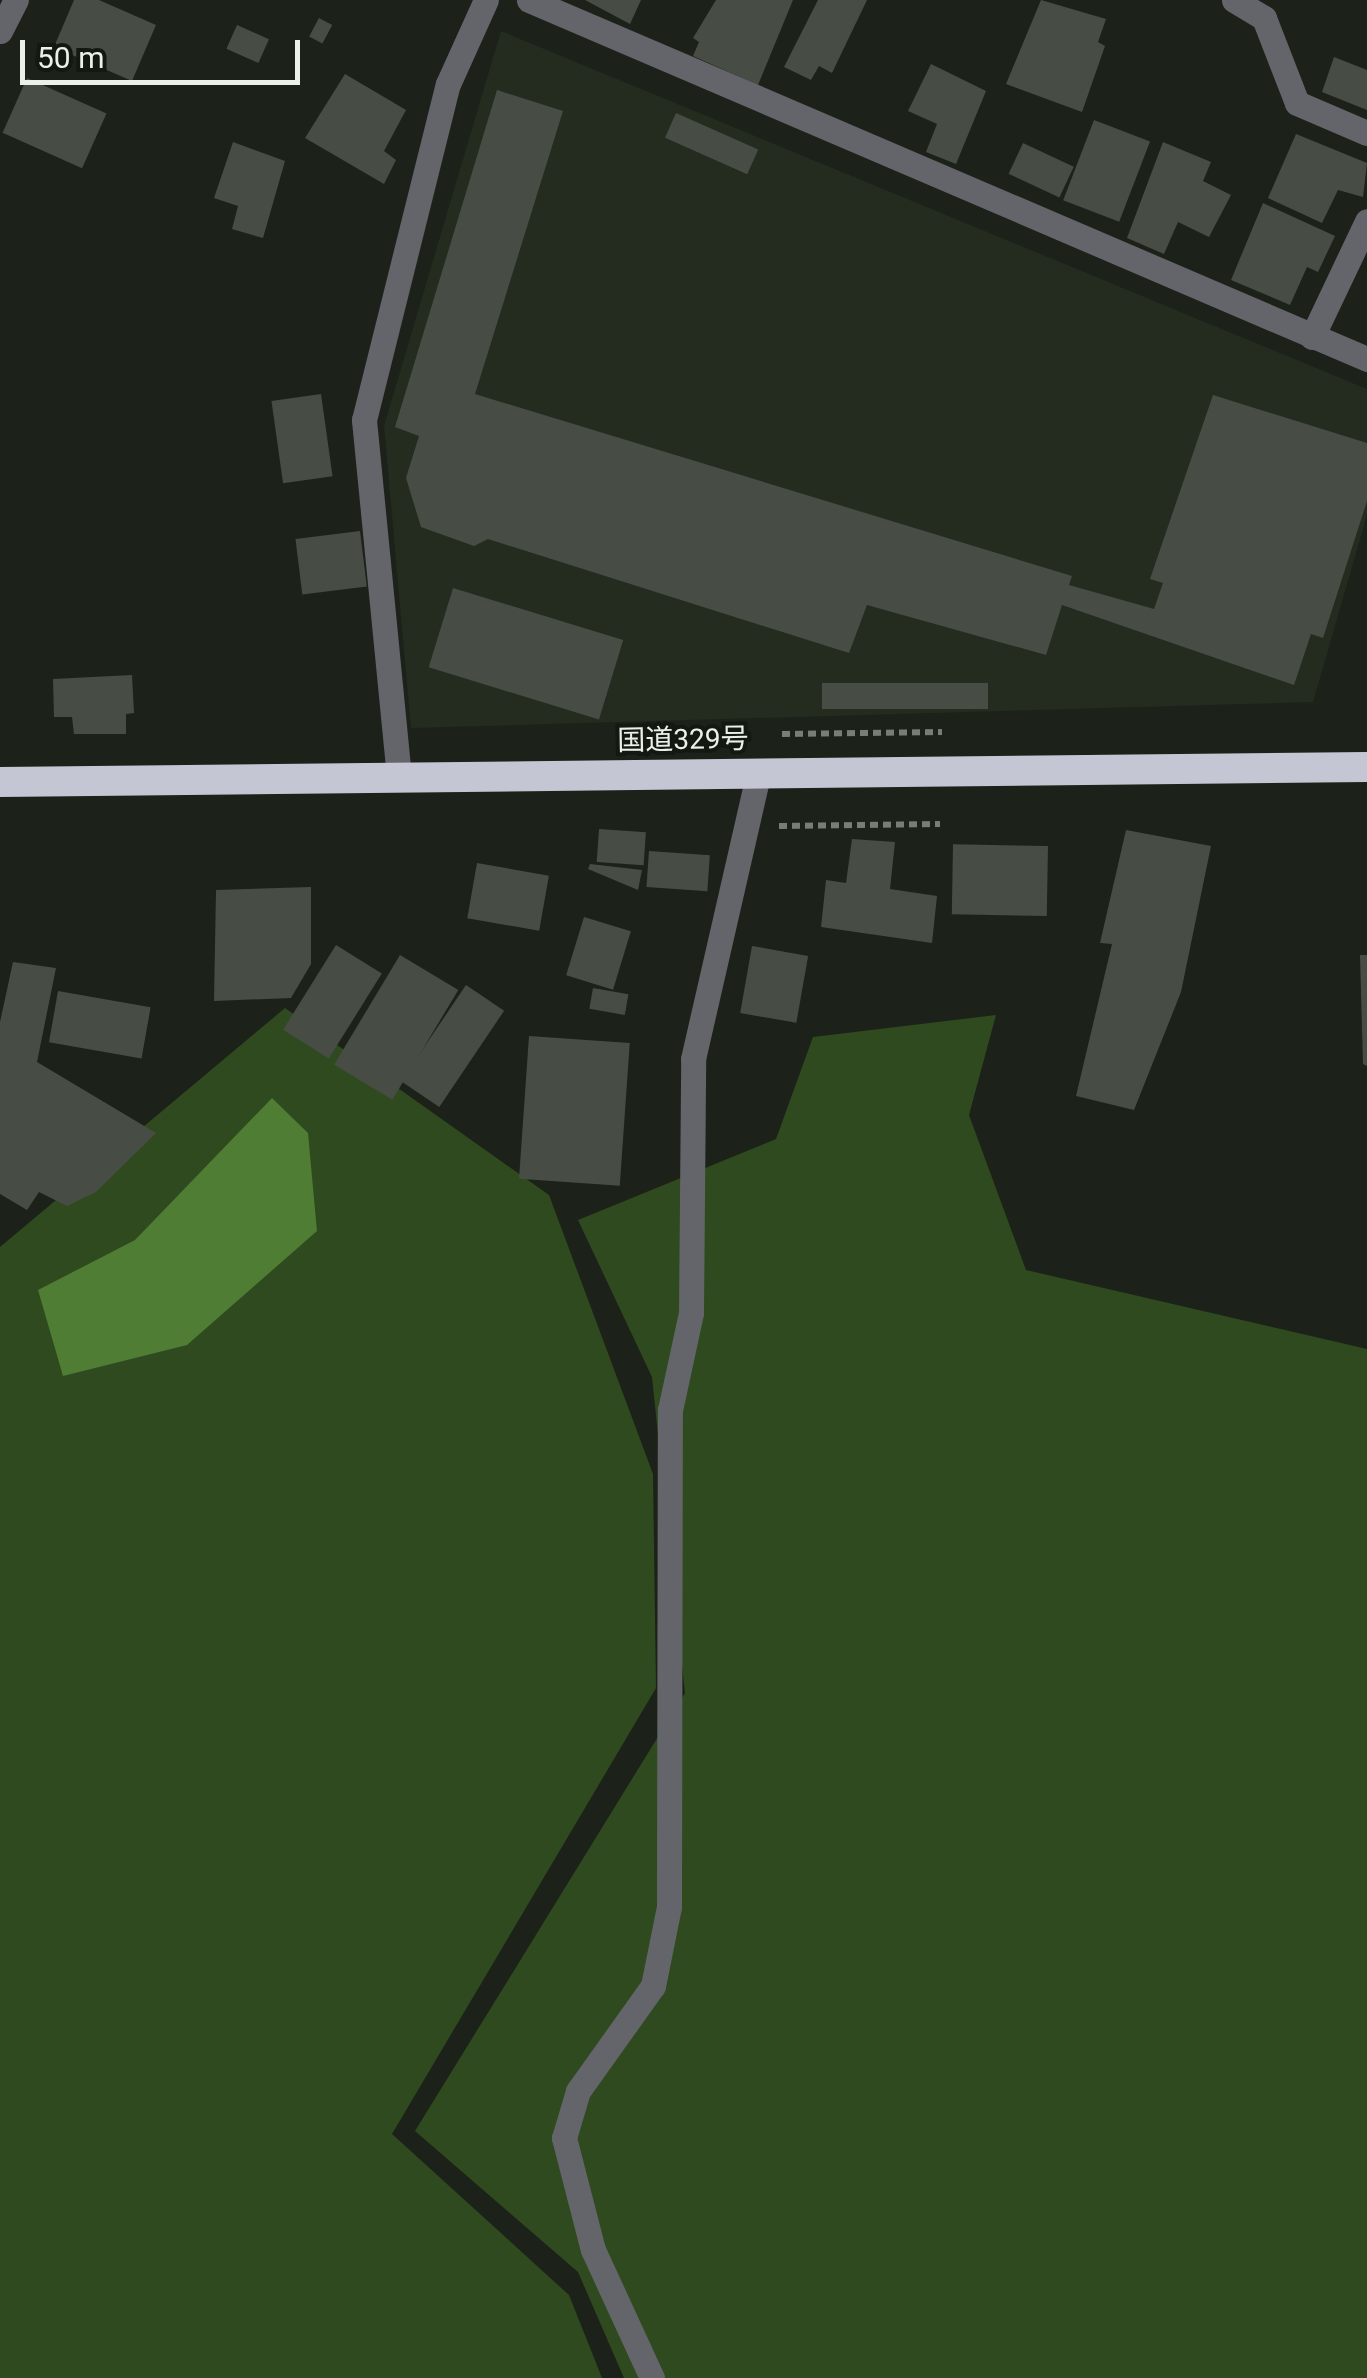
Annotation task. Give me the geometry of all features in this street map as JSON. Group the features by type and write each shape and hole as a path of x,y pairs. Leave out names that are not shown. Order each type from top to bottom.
{"highway":[{"name":"国道329号","path":"0,782 1367,767"}],"street":[{"path":"0,32 16,0"},
{"path":"399,777 364,420 448,84 486,0"},
{"path":"529,0 1367,359"},
{"path":"1234,0 1264,18 1297,104 1367,132"},
{"path":"1312,337 1367,221"},
{"path":"652,2378 593,2250 564,2138 578,2091 652,1986 669,1907 670,1410 691,1313 693,1059 758,772"}],"path":[{"path":"782,734 942,732"},
{"path":"779,826 940,824"}],"shaded area":[{"path":"501,31 1367,389 1367,515 1313,702 411,728 384,426"},
{"path":"285,1008 549,1195 653,1474 656,1688 392,2134 569,2295 602,2378 0,2378 0,1247"},
{"path":"996,1015 969,1115 1026,1270 1367,1349 1367,2378 624,2378 578,2272 415,2131 685,1693 652,1377 578,1220 776,1139 813,1037"},
{"path":"272,1098 308,1133 317,1231 187,1345 63,1376 38,1290 135,1240"}],"building":[{"path":"74,0 99,0 156,25 132,81 54,47"},
{"path":"585,0 641,0 630,24"},
{"path":"716,0 793,0 758,85 693,56 699,42 693,38"},
{"path":"818,0 867,0 832,73 819,66 811,80 784,67"},
{"path":"1041,0 1106,19 1098,42 1105,46 1082,112 1006,84"},
{"path":"319,18 332,25 322,44 309,37"},
{"path":"237,25 269,39 258,63 226,49"},
{"path":"1334,57 1367,70 1367,110 1322,92"},
{"path":"931,64 986,91 956,164 926,152 937,124 908,111"},
{"path":"345,74 406,110 384,151 396,160 384,184 305,138"},
{"path":"27,78 106,113 82,168 3,133"},
{"path":"497,90 563,111 475,394 1072,576 1069,585 1154,609 1163,583 1150,579 1213,395 1367,443 1367,501 1323,638 1311,634 1294,685 1062,605 1046,655 867,605 849,653 488,539 474,546 421,527 406,478 419,436 395,427"},
{"path":"676,113 758,150 747,174 665,138"},
{"path":"1094,120 1150,142 1119,222 1063,200"},
{"path":"1296,134 1367,163 1363,197 1338,190 1322,223 1268,198"},
{"path":"233,142 285,161 263,238 232,229 238,206 214,198"},
{"path":"1163,142 1211,162 1203,181 1231,195 1209,237 1178,222 1164,254 1127,238"},
{"path":"1023,143 1074,167 1059,197 1009,174"},
{"path":"1263,203 1335,236 1318,272 1307,267 1290,305 1231,280"},
{"path":"321,394 333,476 283,483 271,401"},
{"path":"360,531 367,587 302,595 295,539"},
{"path":"453,588 623,640 599,719 429,667"},
{"path":"132,675 134,713 126,714 126,734 74,734 72,717 54,717 53,679"},
{"path":"822,683 988,683 988,709 822,709"},
{"path":"599,829 646,832 644,865 597,862"},
{"path":"1126,830 1211,846 1181,992 1134,1110 1076,1096 1112,944 1100,943"},
{"path":"852,839 895,842 890,889 937,896 932,943 821,927 826,880 846,883"},
{"path":"953,844 1048,846 1047,916 952,914"},
{"path":"649,851 710,855 707,891 646,887"},
{"path":"477,863 549,876 539,931 467,918"},
{"path":"590,864 642,870 638,890 588,869"},
{"path":"311,887 311,964 291,998 214,1001 216,890"},
{"path":"584,917 631,931 613,990 566,975"},
{"path":"336,945 382,974 329,1058 283,1030"},
{"path":"752,946 808,956 796,1023 740,1013"},
{"path":"400,955 458,990 392,1100 334,1065"},
{"path":"1360,955 1367,955 1367,1066 1363,1064"},
{"path":"13,962 56,968 37,1062 156,1133 96,1192 67,1206 39,1192 27,1210 0,1194 0,1022"},
{"path":"466,985 504,1011 439,1107 401,1081"},
{"path":"593,988 628,994 625,1015 589,1009"},
{"path":"58,991 151,1007 142,1059 49,1042"},
{"path":"529,1036 630,1043 620,1186 519,1179"}]}
